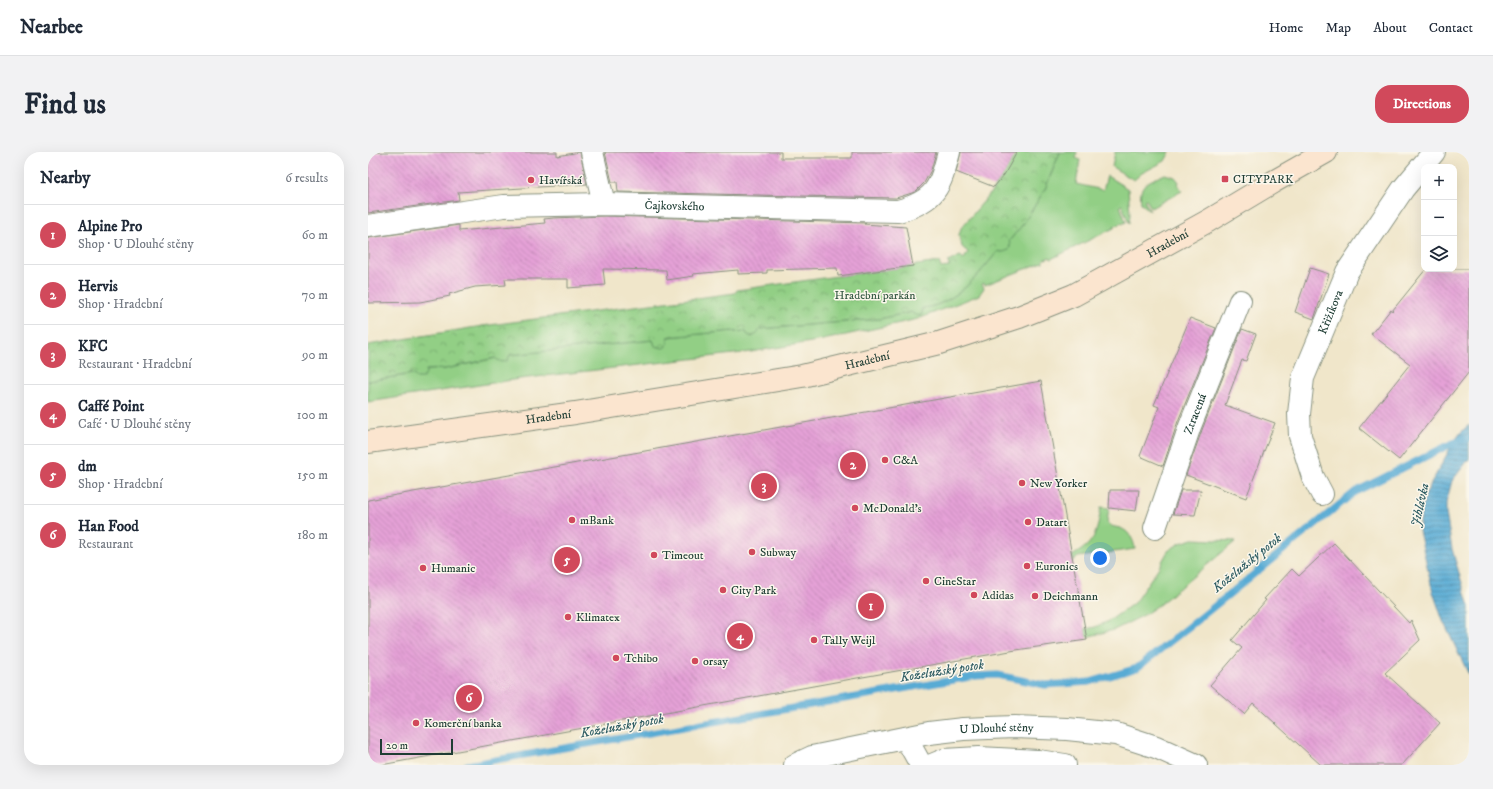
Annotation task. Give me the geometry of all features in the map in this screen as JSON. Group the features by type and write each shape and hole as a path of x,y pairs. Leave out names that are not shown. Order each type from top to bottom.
{"main road":[{"name":"Hradební","path":"368,442 575,413 802,376 939,343 1074,296 1208,222 1273,182 1326,152"}],"street":[{"path":"592,152 604,204"},
{"name":"Čajkovského","path":"368,226 504,206 604,204 898,211 914,207 928,198 942,178 949,152"},
{"name":"Křižíkova","path":"1322,494 1313,477 1300,436 1299,414 1303,378 1347,272 1403,189 1434,152"},
{"name":"Ztracená","path":"1155,528 1190,426 1240,301"},
{"name":"U Dlouhé stěny","path":"795,765 812,757 929,733 963,729 1014,727 1067,729 1116,734 1156,747 1196,765"},
{"path":"906,738 921,765"},
{"path":"932,765 944,760 979,758 1038,761 1066,765"}],"green space":[{"name":"Hradební parkán","path":"1015,152 1060,152 1045,189 1024,223 1009,241 1009,250 1003,252 998,251 979,273 958,293 950,299 934,306 923,308 921,315 916,315 911,312 879,319 760,329 757,334 752,337 745,331 733,331 668,337 667,345 663,348 655,346 653,340 510,355 505,362 495,358 445,369 426,370 426,374 423,378 417,378 412,374 368,381 368,345 482,326 735,293 737,290 939,262 941,268 949,267 948,262 960,256 964,259 968,252 962,247 959,235 961,228 1005,173"},
{"path":"1060,152 1077,152 1076,158 1080,160 1076,184 1103,190 1107,176 1128,189 1130,214 1129,223 1122,205 1120,206 1126,222 1121,223 1114,228 1051,259 1050,257 1043,260 1043,262 985,285 984,283 982,284 984,288 979,295 918,319 823,340 751,352 519,379 368,402 368,381 413,374 419,378 426,370 445,369 496,358 498,360 509,355 653,340 654,343 668,344 668,337 733,331 745,331 746,333 757,334 759,329 879,319 911,312 920,316 923,308 941,303 958,293 979,273 998,251 1001,252 1010,248 1009,241 1024,223 1045,189"},
{"path":"1115,152 1170,152 1165,161 1142,173 1134,180 1112,167"},
{"path":"1165,174 1175,177 1179,182 1178,184 1182,191 1151,208 1146,199 1144,200 1150,211 1141,203 1141,191 1150,181"},
{"path":"1101,507 1109,508 1108,524 1126,531 1134,542 1135,549 1078,557 1073,561 1072,556 1086,546 1094,536"},
{"path":"1193,539 1236,541 1160,604 1144,615 1114,630 1086,637 1085,629 1095,627 1109,621 1134,603 1159,567 1168,551 1180,543"}],"water":[{"path":"1469,425 1469,459 1452,481 1446,503 1446,513 1452,549 1469,607 1469,675 1443,621 1433,592 1419,531 1421,512 1426,493 1453,443 1462,431"}],"building":[{"path":"557,152 557,156 580,152 587,184 458,192 459,200 368,213 368,153"},
{"path":"605,152 781,152 781,158 852,158 852,152 936,152 931,170 924,183 915,192 896,198 618,192 617,182 612,182"},
{"path":"961,152 1017,152 1004,175 994,187 956,172"},
{"path":"604,216 866,223 864,224 906,227 913,266 838,276 837,268 767,270 767,273 738,274 738,270 693,274 694,276 667,280 666,270 603,269 605,285 568,288 568,279 505,279 506,285 475,287 449,294 450,296 420,302 368,303 368,238 459,225 459,231 545,223 544,219"},
{"path":"1310,268 1329,274 1314,319 1295,312"},
{"path":"1457,269 1469,269 1469,372 1399,460 1359,428 1410,364 1371,334 1391,309 1392,311 1424,272 1457,272"},
{"path":"1190,318 1216,328 1178,421 1163,466 1140,456 1159,407 1154,405"},
{"path":"1242,329 1256,334 1246,361 1242,360 1225,405 1275,423 1246,498 1186,475"},
{"name":"City Park","path":"1041,381 1087,640 1016,650 381,765 368,765 368,500"},
{"path":"1110,490 1139,490 1136,511 1109,508"},
{"path":"1181,490 1201,490 1195,515 1173,514"},
{"path":"1334,543 1409,623 1411,620 1420,640 1385,673 1440,723 1402,765 1321,765 1253,703 1244,714 1210,685 1242,648 1232,640 1266,600 1264,599 1292,569 1299,576"}],"waterway":[{"name":"Koželužský potok","path":"467,765 976,676 997,675 1045,685 1090,682 1137,668 1355,492 1453,443 1469,438"}],"place":[{"name":"CITYPARK","path":"1225,179"},
{"name":"Havířská","path":"531,180"},
{"name":"C&A","path":"885,460"},
{"name":"Hervis","path":"853,465"},
{"name":"New Yorker","path":"1022,483"},
{"name":"KFC","path":"764,486"},
{"name":"McDonald's","path":"855,508"},
{"name":"mBank","path":"572,520"},
{"name":"Datart","path":"1028,522"},
{"name":"Subway","path":"752,552"},
{"name":"Timeout","path":"654,555"},
{"name":"dm","path":"567,560"},
{"name":"Euronics","path":"1027,566"},
{"name":"Humanic","path":"423,568"},
{"name":"CineStar","path":"926,581"},
{"name":"City Park","path":"723,590"},
{"name":"Adidas","path":"974,595"},
{"name":"Deichmann","path":"1035,596"},
{"name":"Alpine Pro","path":"871,606"},
{"name":"Klimatex","path":"568,617"},
{"name":"Caffé Point","path":"740,636"},
{"name":"Tally Weijl","path":"814,640"},
{"name":"Tchibo","path":"616,658"},
{"name":"orsay","path":"695,661"},
{"name":"Han Food","path":"469,698"},
{"name":"Komerční banka","path":"416,723"}],"water label":[{"name":"Jihlávka","path":"1420,505"}]}
